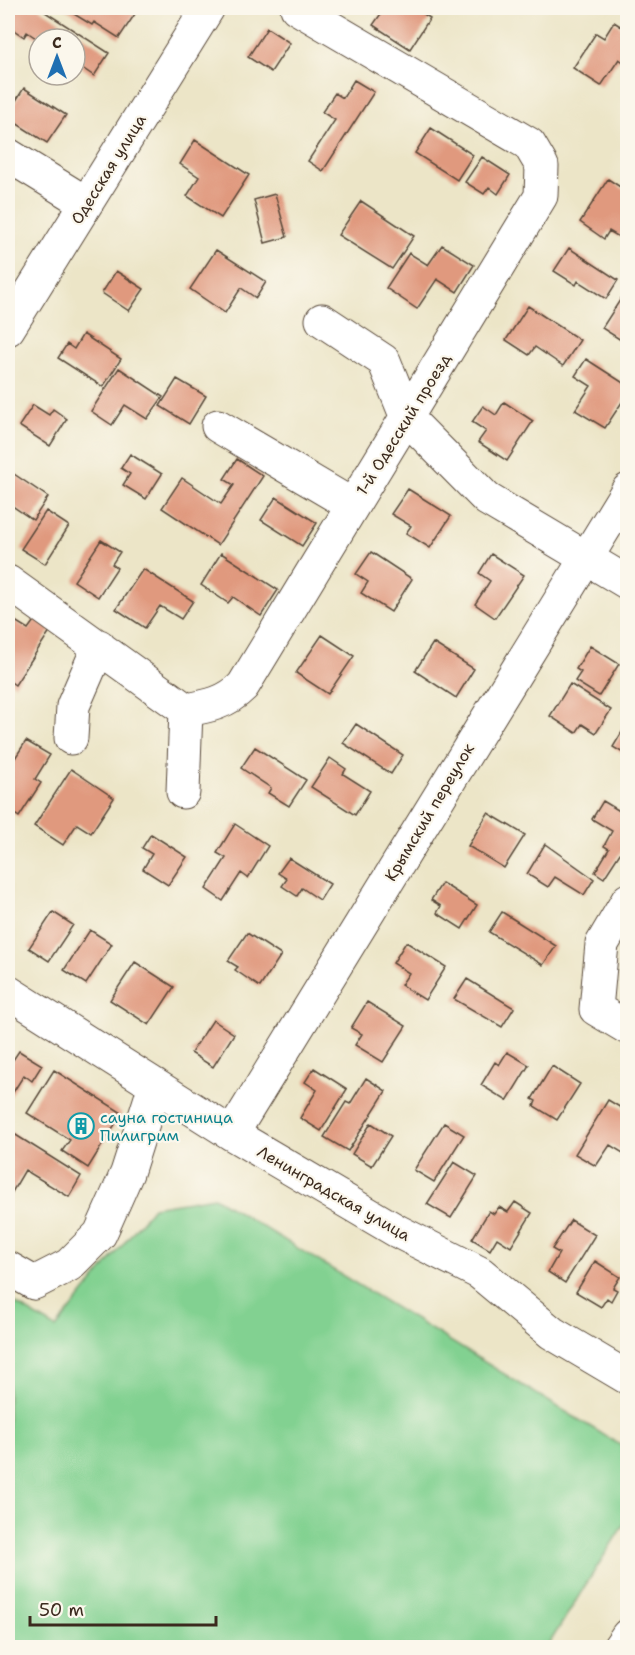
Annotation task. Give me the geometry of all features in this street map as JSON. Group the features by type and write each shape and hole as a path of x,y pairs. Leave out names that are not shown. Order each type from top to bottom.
{"street":[{"name":"Одесская улица","path":"8,329 208,8"},
{"name":"1-й Одесский проезд","path":"186,710 210,706 231,698 243,686 541,196 542,166 529,144 297,8"},
{"path":"8,155 86,203"},
{"path":"322,320 384,361 407,418 487,499 627,583"},
{"path":"218,426 352,505"},
{"name":"Крымский переулок","path":"232,1134 627,490"},
{"path":"8,582 186,710 183,792"},
{"path":"71,738 73,706 99,646"},
{"path":"627,900 602,944 596,1009 627,1028"},
{"name":"Ленинградская улица","path":"8,992 232,1134 397,1231 480,1274 552,1333 627,1378"},
{"path":"8,1268 34,1283 69,1265 100,1234 130,1164 155,1085"},
{"path":"620,1647 627,1635"}],"green space":[{"path":"214,1197 627,1449 627,1519 547,1647 8,1647 8,1299 56,1328 153,1207"}],"building":[{"path":"9,8 39,8 69,27 27,27 24,37 8,26"},
{"path":"64,8 125,8 135,14 119,38 94,22 92,25"},
{"path":"385,8 414,8 430,18 410,49 373,25"},
{"path":"614,22 628,31 628,65 619,59 601,86 573,68 596,33 604,38"},
{"path":"267,28 290,43 271,72 248,57"},
{"path":"87,39 109,53 94,76 87,71"},
{"path":"354,80 374,92 323,171 308,161 335,120 322,112 335,93 343,98"},
{"path":"24,88 66,115 47,143 8,118 8,113"},
{"path":"431,128 473,155 457,180 415,153"},
{"path":"195,140 249,175 221,218 187,196 199,177 180,164"},
{"path":"482,157 510,175 498,194 489,187 484,194 465,182"},
{"path":"608,179 628,192 628,224 619,237 609,231 604,239 580,222"},
{"path":"275,194 287,237 265,243 254,200"},
{"path":"361,201 414,236 392,269 338,235"},
{"path":"442,245 474,265 457,292 437,279 417,309 386,288 409,253 428,265"},
{"path":"569,248 618,280 606,299 578,281 576,285 554,271"},
{"path":"216,250 266,282 256,298 241,288 225,313 190,289"},
{"path":"116,271 144,289 129,311 102,293"},
{"path":"622,297 628,301 628,337 624,342 602,328"},
{"path":"528,306 580,340 563,366 535,347 529,355 506,340"},
{"path":"83,334 121,359 103,387 58,358 67,344 74,349"},
{"path":"586,359 628,386 628,393 605,428 575,410 591,386 575,376"},
{"path":"119,368 163,397 147,419 125,405 112,425 91,411"},
{"path":"177,379 206,396 189,424 160,406"},
{"path":"504,402 533,421 507,461 478,442 486,431 472,422 483,406 496,415"},
{"path":"33,405 49,415 53,409 67,419 50,446 19,426"},
{"path":"130,454 162,474 146,499 123,485 130,474 121,468"},
{"path":"237,459 263,476 218,545 162,508 182,478 221,504 234,485 224,479"},
{"path":"8,470 48,497 33,520 8,503"},
{"path":"408,489 451,516 430,548 406,533 411,526 391,514"},
{"path":"276,497 317,523 302,546 261,520"},
{"path":"46,511 69,526 45,564 21,549"},
{"path":"101,540 120,552 112,564 117,568 98,597 74,581"},
{"path":"371,552 412,579 391,612 361,593 368,582 356,574"},
{"path":"221,553 278,590 261,616 233,597 228,603 201,585"},
{"path":"491,554 524,575 495,618 475,604 490,581 479,573"},
{"path":"143,569 193,601 181,619 160,606 145,628 116,609"},
{"path":"36,618 52,628 15,685 8,680 8,626 12,619 28,629"},
{"path":"322,635 354,656 328,694 296,673"},
{"path":"433,643 474,669 456,698 415,671"},
{"path":"590,646 619,664 599,696 575,681 581,672 576,669"},
{"path":"570,684 611,710 596,733 582,724 576,733 550,716"},
{"path":"356,724 403,755 391,774 343,743"},
{"path":"625,727 628,729 628,756 613,747"},
{"path":"26,741 50,755 35,779 41,783 19,817 8,809 8,769"},
{"path":"255,747 306,780 289,806 268,793 271,788 241,768"},
{"path":"330,758 346,769 343,774 370,791 355,815 311,787"},
{"path":"71,769 114,798 91,833 77,824 63,845 34,826"},
{"path":"603,801 628,816 628,841 604,878 595,872 609,849 604,846 612,831 592,819"},
{"path":"488,813 525,835 504,868 468,846"},
{"path":"235,824 268,846 248,878 241,873 223,901 206,889 226,858 217,853"},
{"path":"151,834 187,857 168,885 143,869 152,854 142,848"},
{"path":"545,844 594,879 584,895 555,877 548,887 527,874"},
{"path":"289,858 330,884 320,900 302,888 297,896 282,886 287,879 278,873"},
{"path":"442,883 477,905 462,929 437,913 441,906 431,900"},
{"path":"53,912 73,925 49,961 29,948"},
{"path":"502,912 556,946 543,965 489,932"},
{"path":"90,930 112,944 86,984 64,970"},
{"path":"247,933 281,955 260,987 235,970 238,967 228,961"},
{"path":"406,942 446,967 425,1000 401,985 409,973 393,963"},
{"path":"135,962 174,987 149,1025 110,1000"},
{"path":"467,979 514,1008 502,1027 454,999"},
{"path":"367,1002 406,1026 383,1062 355,1045 362,1034 351,1028"},
{"path":"213,1020 234,1034 213,1067 191,1053"},
{"path":"19,1051 42,1065 32,1081 24,1075 10,1097 8,1095 8,1061 11,1063"},
{"path":"507,1052 529,1065 507,1101 481,1085 495,1062 499,1065"},
{"path":"552,1066 580,1084 557,1120 534,1106 536,1101 532,1099"},
{"path":"314,1068 347,1089 321,1131 300,1118 317,1090 305,1082"},
{"name":"сауна гостиница Пилигрим","path":"54,1070 122,1113 88,1168 62,1151 70,1140 27,1113"},
{"path":"366,1078 386,1091 348,1151 324,1137 346,1102 350,1104"},
{"path":"608,1100 628,1112 628,1156 610,1145 596,1166 575,1154"},
{"path":"371,1123 391,1136 372,1166 352,1154"},
{"path":"444,1123 464,1135 434,1182 414,1170"},
{"path":"11,1132 81,1176 69,1197 25,1170 8,1199 8,1138"},
{"path":"454,1162 477,1176 451,1218 427,1204"},
{"path":"515,1202 532,1213 511,1247 497,1238 490,1250 472,1239 489,1211 494,1214 499,1207 508,1212"},
{"path":"571,1220 595,1235 565,1283 548,1272 559,1253 552,1249"},
{"path":"595,1261 620,1277 613,1288 617,1290 611,1301 607,1298 601,1307 576,1292"}],"place":[{"name":"сауна гостиница Пилигрим","path":"81,1126"}]}
